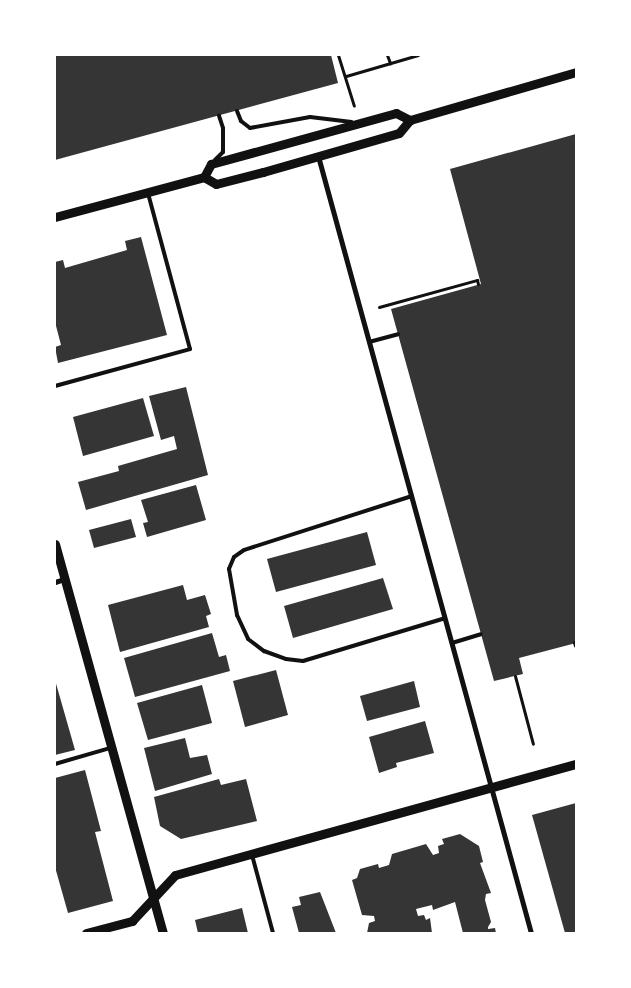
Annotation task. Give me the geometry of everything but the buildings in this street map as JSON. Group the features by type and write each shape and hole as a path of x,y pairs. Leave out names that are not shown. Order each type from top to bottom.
{"street":[{"path":"55,217 148,191 204,178 216,184 318,156 400,133 410,120 576,72"},
{"path":"204,178 212,164 396,113 410,120"},
{"path":"318,156 531,933"},
{"path":"55,544 60,581 112,747 163,933"},
{"path":"86,933 132,921 175,875 492,789 576,764"}],"lane":[{"path":"237,111 250,128 310,117 359,123"},
{"path":"212,164 222,152 223,128 219,116"},
{"path":"55,386 190,348 148,191"},
{"path":"369,342 398,334"},
{"path":"412,496 276,537 234,557 229,569 236,615 248,639 264,651 286,660 303,661 445,618"},
{"path":"452,643 481,634"},
{"path":"55,764 112,747"},
{"path":"251,853 274,933"}],"path":[{"path":"338,55 354,106"},
{"path":"388,55 390,63"},
{"path":"346,76 418,55"},
{"path":"379,307 477,280 478,284"},
{"path":"515,676 534,744"}]}
